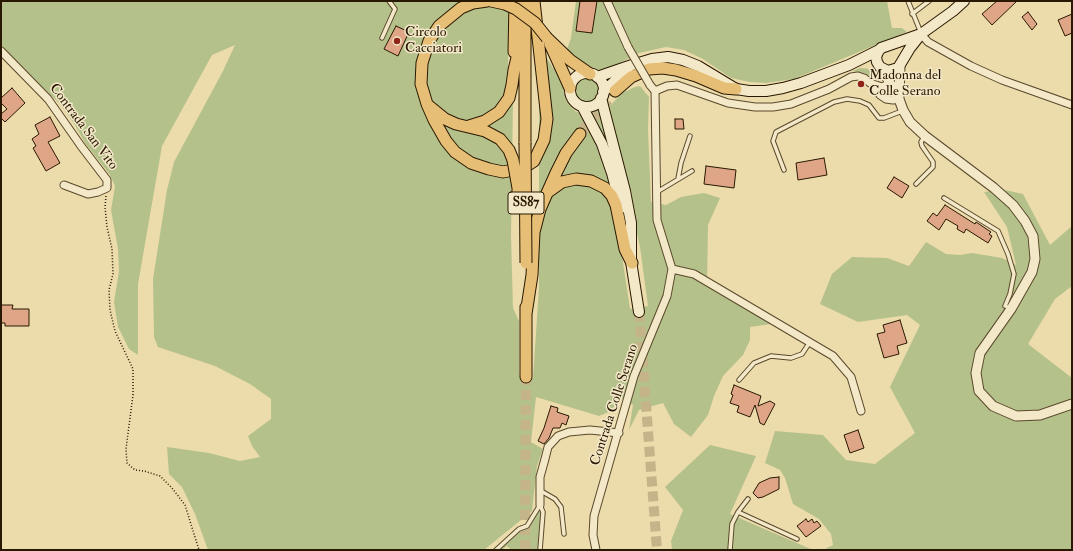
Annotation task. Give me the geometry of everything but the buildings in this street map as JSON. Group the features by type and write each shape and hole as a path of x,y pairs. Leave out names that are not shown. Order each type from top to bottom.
{"main road":[{"path":"487,1 473,3 461,8 439,26 429,41 422,63 421,84 427,104 446,141 455,152 471,163 503,172 523,168 534,161 544,140 547,119 535,1"},
{"path":"491,1 505,4 516,9 535,23 547,38 570,60 594,75 602,84 602,95 625,191 631,223 632,263"},
{"path":"514,1 514,70"},
{"name":"SS87","path":"525,1 526,377"},
{"path":"849,65 859,63 892,71 901,63 921,34 953,11 964,1"},
{"path":"469,126 485,120 499,112 509,98 525,25"},
{"path":"616,91 631,78 649,69 663,68 696,76 724,88 754,91 783,88 808,81 849,65 879,50 883,46 921,34"},
{"path":"547,38 570,88 570,93 574,101 582,106 593,106 632,65"},
{"path":"889,45 900,49 902,55 901,63"},
{"path":"879,50 876,57 880,67"},
{"path":"570,88 575,79 584,74 594,75 652,60 668,58 683,60 712,73 736,89"},
{"path":"427,104 445,119 456,124 485,131 500,139 509,150 513,160 518,188 519,224 526,263"},
{"path":"582,106 602,144 612,173 632,263 639,312"},
{"path":"526,314 532,275 534,232 540,209 566,153 580,134"},
{"path":"547,192 562,182 576,179 591,181 605,188 612,196 616,205 625,249 632,263"}],"street":[{"path":"607,1 628,47 650,86 655,91 667,86 677,85 728,103 755,107 773,107 798,101 829,89 851,77 858,76 864,78 880,95 886,99 893,100 899,98"},
{"path":"921,34 928,42 971,66 1002,80 1072,105"},
{"name":"Contrada San Vito","path":"1,51 48,99 81,146 108,180 107,188 88,194 64,185"},
{"path":"899,98 901,63"},
{"path":"880,67 891,83 910,122 925,136 994,188 1013,205 1025,221 1033,236 1035,259 1032,272 1010,309 980,353 976,373 980,391 993,406 1016,416 1040,415 1072,404"},
{"path":"870,83 882,87 891,83"},
{"name":"Contrada Colle Serano","path":"596,550 593,535 594,516 634,376 667,296 672,269 657,220 655,91"},
{"path":"672,269 694,274 833,356 851,377 861,412"},
{"path":"540,504 540,478 544,459 548,447 558,436 569,432 590,430 618,433"}],"lane":[{"path":"382,38 395,9 389,1"},
{"path":"908,1 921,34"},
{"path":"912,14 930,1"},
{"path":"784,170 773,141 776,132 834,102 847,99 860,101 869,105 879,118 884,118 903,110"},
{"path":"678,179 681,163 690,136"},
{"path":"916,184 933,167 933,162 920,142 925,136"},
{"path":"656,193 692,171"},
{"path":"944,198 998,232 1008,254 1014,274 1010,294 1005,306 1010,309"},
{"path":"739,380 754,363 771,356 791,358 802,354 810,342"},
{"path":"541,491 555,499 561,507 564,534"},
{"path":"730,550 732,524 738,512 748,499"},
{"path":"496,550 519,529 527,526 540,504"},
{"path":"540,504 543,512 540,550"},
{"path":"738,512 798,539"}],"path":[{"path":"107,188 105,207 107,227 112,248 113,274 109,290 110,310 115,331 133,369 133,396 126,449 127,463 135,470 160,476 172,488 185,505 199,550"}],"green space":[{"path":"2,1 509,1 508,65 513,102 511,236 513,308 519,321 519,374 522,380 533,378 539,288 539,66 546,57 562,81 565,99 575,111 579,113 590,130 609,170 630,309 648,306 640,247 609,107 622,93 640,86 649,97 648,130 651,202 666,205 681,197 704,193 720,198 708,225 707,286 771,324 750,327 750,340 743,355 723,376 714,396 708,415 691,437 674,424 663,403 639,410 629,430 633,405 620,397 611,411 599,416 536,397 531,442 543,449 537,466 532,511 484,550 208,550 195,514 182,487 169,474 167,447 209,453 240,461 260,457 252,446 248,436 271,419 271,399 250,384 215,366 158,347 154,337 153,279 167,190 174,162 223,71 235,45 212,55 162,146 138,284 138,355 129,349 118,327 114,302 119,271 118,249 111,210 115,186 110,175 85,143 75,125 60,104 1,48"},
{"path":"576,1 887,1 892,28 902,28 907,32 794,79 766,83 750,82 731,78 703,59 684,50 666,47 639,53 608,69 597,70 581,62 567,49 571,38"},
{"path":"860,68 877,70 880,72 882,78 875,80 864,73 852,71"},
{"path":"587,78 596,81 599,90 596,99 587,102 578,99 575,90 578,81"},
{"path":"601,104 612,154 587,109 592,109"},
{"path":"1005,190 1023,194 1050,245 1072,226 1072,286 1055,299 1028,344 1072,378 1072,550 823,550 833,545 831,534 819,519 793,504 785,478 780,470 765,463 775,431 823,435 846,460 875,464 915,433 890,387 920,325 907,315 858,322 820,304 832,274 852,257 887,258 909,266 926,242 946,254 960,255 972,253 1002,258 1016,265 1007,227 984,192"},
{"path":"710,445 756,456 730,514 813,550 672,550 671,541 683,510 665,487"},
{"path":"541,511 538,550 511,550 507,546 502,550 499,550 521,531 528,527 537,512"}],"tunnel":[{"path":"580,134 615,91"},
{"path":"639,312 657,550"},
{"path":"525,550 526,377"}],"place":[{"name":"Circolo Cacciatori","path":"397,41"},
{"name":"Madonna del Colle Serano","path":"861,84"}]}
